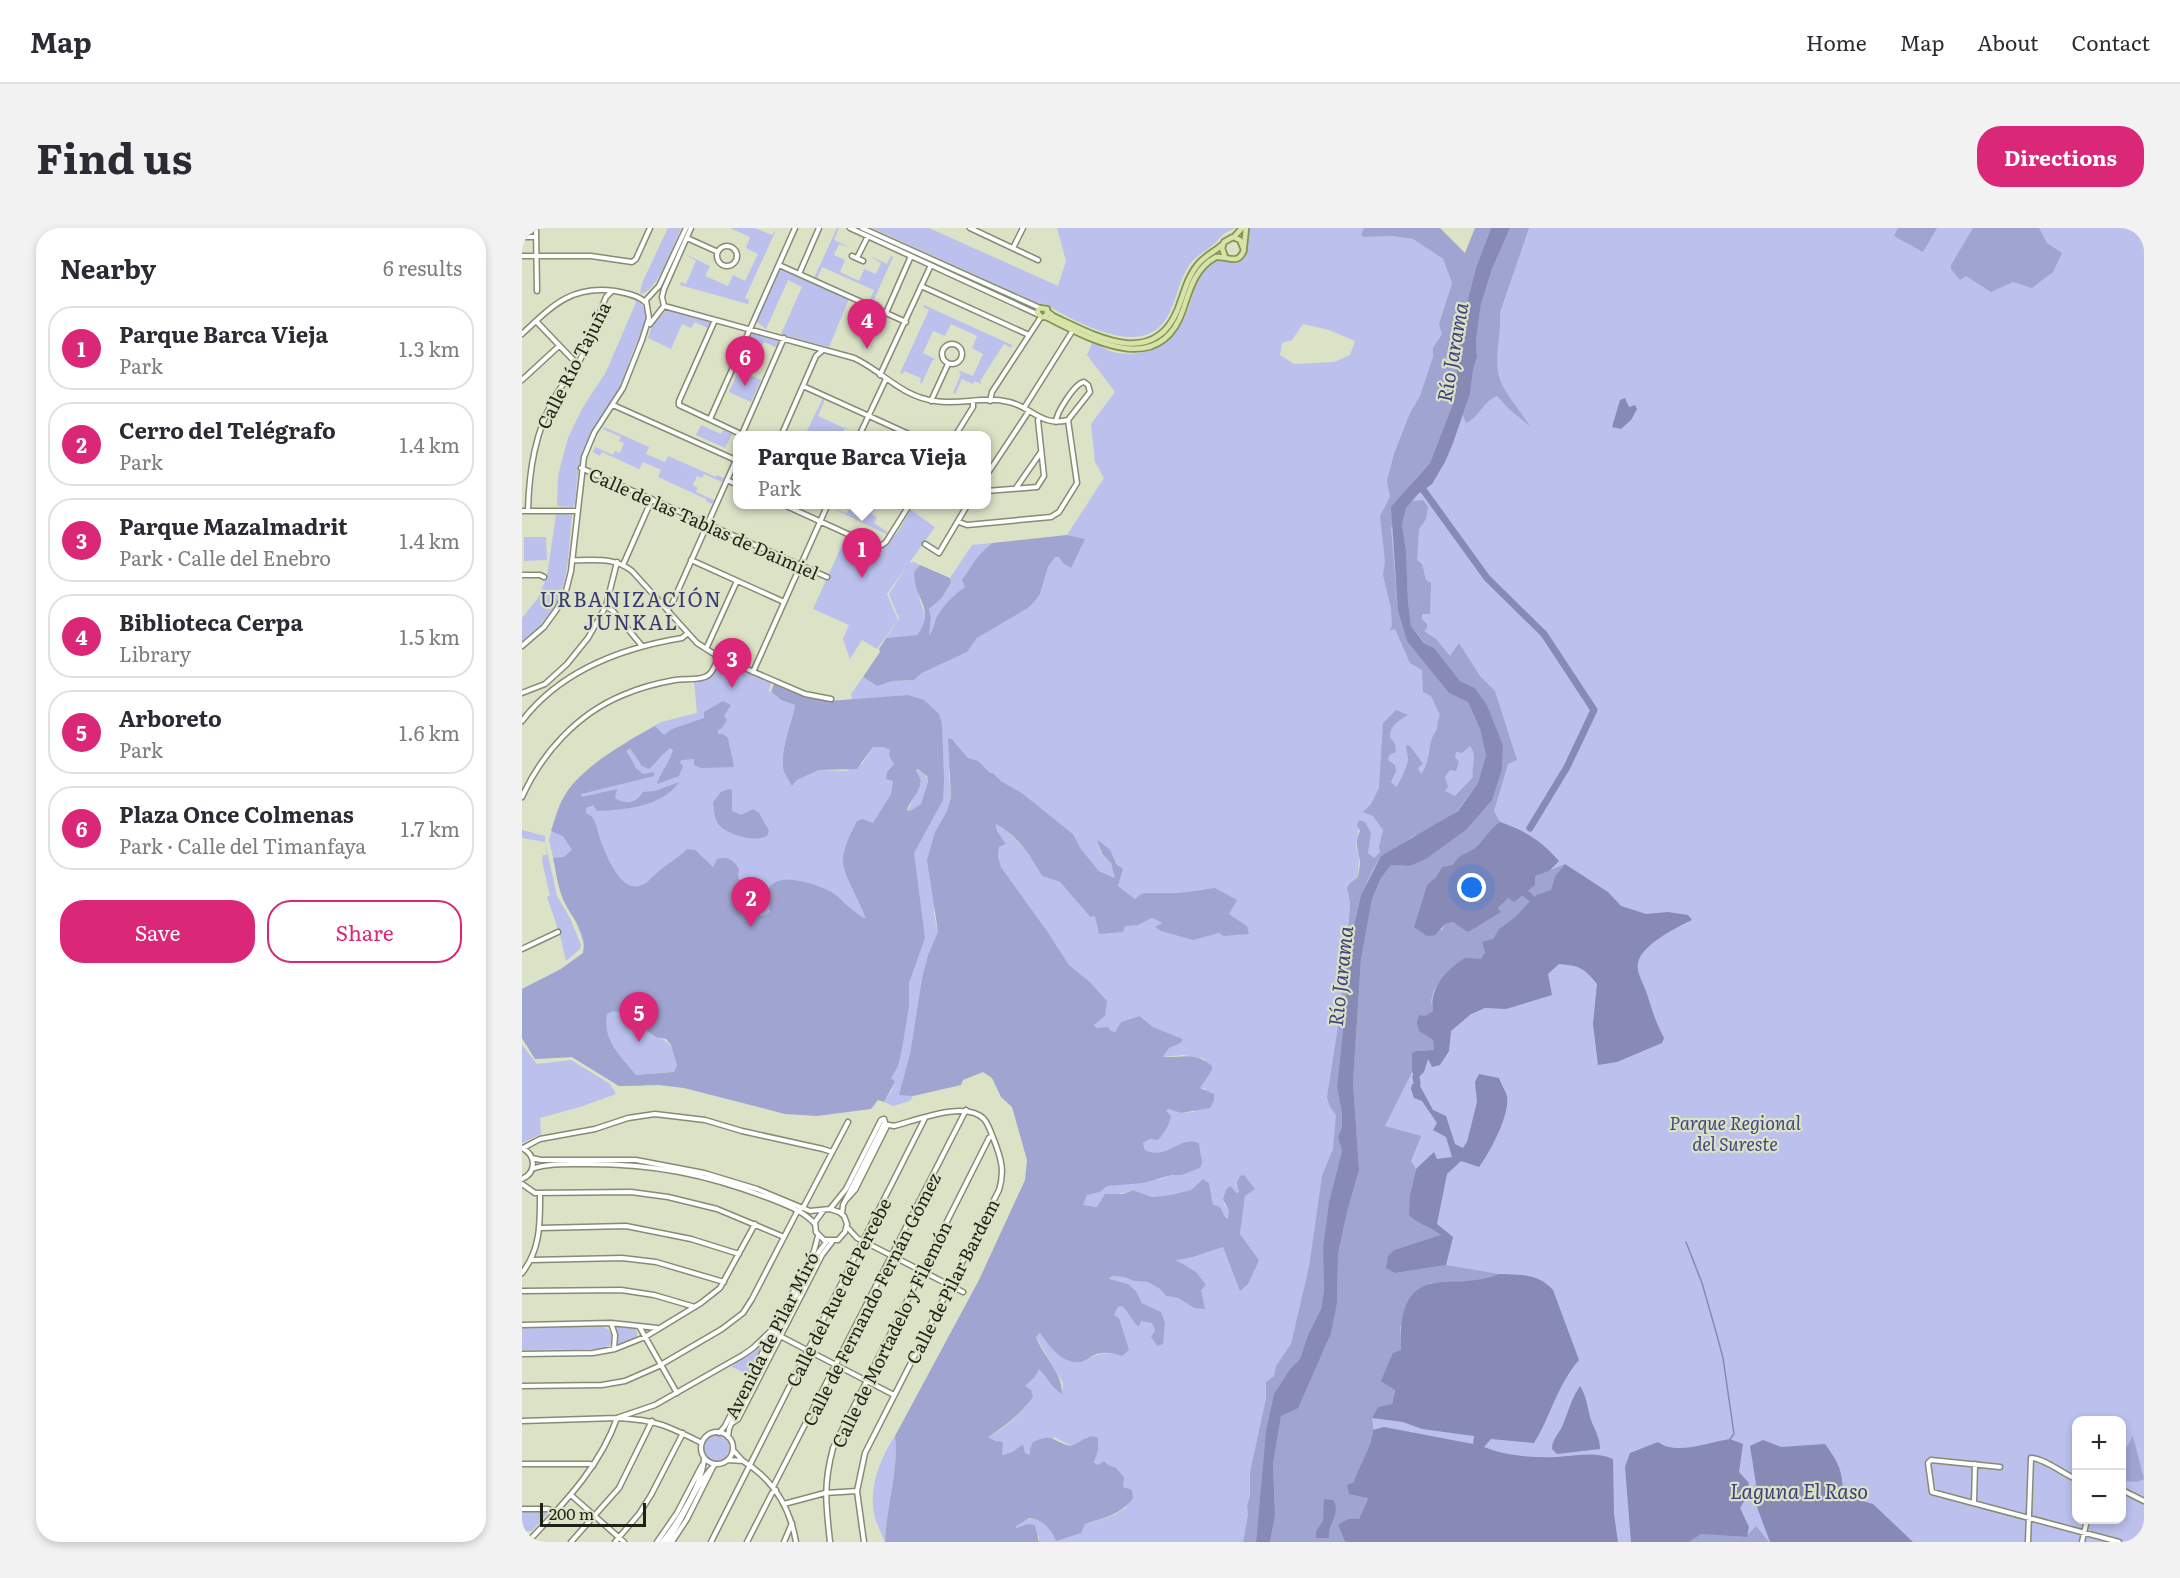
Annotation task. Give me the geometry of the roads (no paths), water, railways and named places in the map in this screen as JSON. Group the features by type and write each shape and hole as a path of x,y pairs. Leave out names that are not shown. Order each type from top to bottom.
{"main road":[{"path":"1041,316 1040,308 1043,307 1053,316 1104,339 1124,344 1142,343 1157,336 1168,326 1177,312 1193,270 1208,255 1244,228"},
{"path":"1222,245 1225,257 1230,260 1238,259 1243,254 1244,228"},
{"path":"1233,237 1240,240 1244,247"},
{"path":"1041,316 1116,348 1137,349 1156,343 1165,337 1178,321 1193,281 1203,265 1216,257 1225,257"},
{"path":"1041,316 1047,310"}],"street":[{"path":"536,228 537,291"},
{"path":"522,256 591,256 632,262 636,259 650,228"},
{"path":"645,302 653,294 686,228"},
{"path":"664,306 662,297 664,289 691,228"},
{"path":"710,419 795,228"},
{"path":"799,274 819,228"},
{"path":"850,228 1041,316 992,392 990,401"},
{"path":"862,228 1040,308"},
{"path":"970,228 987,233 1038,260"},
{"path":"1013,248 1023,228"},
{"path":"857,258 868,236"},
{"path":"522,237 536,237"},
{"path":"687,238 718,252"},
{"path":"725,246 731,247 737,255 736,262 730,266 724,266 717,259 718,252 725,246"},
{"path":"852,256 863,261"},
{"path":"886,313 911,256"},
{"path":"779,265 906,322"},
{"path":"880,375 931,265"},
{"path":"921,286 1029,335"},
{"path":"522,334 549,308 572,294 592,290 612,291 640,298 645,302 648,310 649,321 623,388 594,433 581,468 572,560 566,591 544,627 522,646"},
{"name":"Calle Río Tajuña","path":"525,511 528,475 536,439 556,395 577,364 606,297 612,291"},
{"path":"653,294 662,297"},
{"path":"642,340 664,306"},
{"path":"664,306 813,346 862,362 906,392 931,401 1006,401 1056,423 1068,420 1090,392 1088,385 1079,382 1057,415 1056,423"},
{"path":"648,310 659,312"},
{"path":"715,320 679,405 736,431"},
{"path":"536,321 577,364"},
{"path":"991,469 1073,330"},
{"path":"746,431 784,338"},
{"path":"952,344 958,346 962,351 960,361 948,364 942,356 943,350 952,344"},
{"path":"522,380 559,346"},
{"path":"813,346 816,356"},
{"path":"783,431 816,356 824,350"},
{"path":"931,401 948,364"},
{"path":"861,431 886,379"},
{"path":"803,386 904,431"},
{"path":"958,431 973,407 973,401"},
{"path":"613,405 733,459"},
{"path":"991,491 1037,487 1042,480 1044,476 1038,420 1040,417"},
{"path":"959,522 967,525 1058,515 1077,483 1068,420"},
{"path":"1016,489 1041,451"},
{"name":"Calle de las Tablas de Daimiel","path":"581,468 828,577"},
{"path":"667,610 672,604 733,469"},
{"path":"727,480 733,483"},
{"path":"622,565 652,499"},
{"path":"793,509 874,546 886,542 907,509"},
{"path":"753,672 826,509"},
{"path":"924,544 939,553 966,509"},
{"path":"525,511 577,511"},
{"path":"572,560 605,559 617,562 632,571 706,650 805,694 831,699"},
{"path":"691,560 784,602"},
{"path":"522,693 545,684 562,669 588,638 606,606 617,562"},
{"path":"522,574 540,574 544,577"},
{"path":"706,650 737,581"},
{"path":"606,606 613,611 642,646"},
{"path":"522,721 550,692 569,678 606,658 642,646 682,638 688,633"},
{"path":"522,797 546,755 569,730 594,711 622,695 639,689 676,680 707,676 719,657"},
{"path":"562,669 569,678"},
{"path":"545,684 550,692"},
{"path":"522,949 558,932"},
{"path":"885,1125 894,1126 966,1110"},
{"name":"Calle de Pilar Bardem","path":"864,1542 857,1491 865,1453 1001,1183 1002,1163 985,1120 966,1110"},
{"name":"Calle de Fernando Fernán Gómez","path":"747,1542 966,1110"},
{"path":"832,1152 705,1120 655,1114 628,1118 595,1129 536,1140 522,1148 541,1161 636,1160 673,1166 739,1183 801,1210 815,1224 818,1235 830,1241 857,1238"},
{"name":"Calle del Rue del Percebe","path":"711,1542 925,1118"},
{"path":"522,1179 532,1170 545,1165 651,1166 729,1185 801,1210 823,1211 830,1209 846,1190 883,1119 885,1125 844,1202 842,1214"},
{"path":"522,1386 602,1385 625,1381 661,1364 722,1329 743,1312 848,1122"},
{"name":"Calle de Mortadelo y Filemón","path":"830,1542 825,1493 827,1469 833,1448 921,1271 992,1136"},
{"path":"532,1170 531,1147 536,1140"},
{"path":"528,1176 529,1190"},
{"path":"522,1184 529,1190 540,1193 631,1192 668,1197 717,1209 784,1236"},
{"path":"522,1273 537,1245 540,1228 540,1193"},
{"path":"830,1209 842,1214 847,1227 857,1238 963,1292"},
{"path":"815,1224 817,1217 823,1211"},
{"path":"522,1354 593,1353 615,1349 645,1337 713,1295 724,1282 755,1224"},
{"path":"540,1228 626,1226 692,1239 739,1254"},
{"path":"841,1238 847,1227"},
{"name":"Avenida de Pilar Miró","path":"718,1433 726,1426 814,1251 818,1235"},
{"name":"Avenida de Pilar Miró","path":"728,1437 731,1423 779,1336 821,1248 830,1241"},
{"path":"531,1260 622,1258 656,1263 724,1282"},
{"path":"522,1292 621,1290 668,1298 695,1307"},
{"path":"522,1324 610,1323 658,1328"},
{"path":"610,1323 615,1335 615,1349"},
{"path":"528,1542 571,1495 593,1466 617,1418 655,1405 677,1393 753,1348 777,1325"},
{"path":"639,1326 677,1393"},
{"path":"779,1336 894,1395"},
{"path":"632,1413 632,1419"},
{"path":"522,1421 617,1418 652,1421 665,1424 702,1443"},
{"path":"571,1542 619,1488 652,1421"},
{"path":"615,1542 639,1514 651,1495 683,1433"},
{"path":"662,1542 681,1515 702,1473 704,1460 702,1443 710,1434 718,1433 728,1437 733,1450 774,1488 784,1504 795,1537"},
{"path":"728,1460 733,1450"},
{"path":"2028,1542 2031,1458 2038,1459 2072,1477"},
{"path":"704,1460 715,1465"},
{"path":"657,1542 677,1513 704,1460"},
{"path":"667,1542 684,1517 705,1475 715,1465 728,1460 743,1461"},
{"path":"2000,1467 1931,1460 1928,1463 1932,1492 2119,1542"},
{"path":"522,1464 590,1464 593,1466"},
{"path":"1974,1503 1975,1464"},
{"path":"672,1542 687,1519 715,1465"},
{"path":"784,1504 825,1493 857,1491"},
{"path":"2126,1492 2144,1501"},
{"path":"571,1495 624,1542"},
{"path":"522,1509 548,1509 556,1512"},
{"path":"784,1541 792,1523"},
{"path":"2082,1542 2087,1524"},
{"path":"787,1536 795,1537"},
{"path":"784,1541 795,1537"}],"water":[{"path":"1491,228 1510,228 1492,269 1481,304 1476,340 1477,357 1470,394 1445,462 1432,484 1418,494 1406,508 1402,525 1411,626 1424,643 1434,648 1460,681 1475,688 1487,705 1503,745 1502,769 1492,800 1466,830 1426,859 1410,866 1391,865 1381,878 1372,899 1361,959 1353,1082 1359,1170 1338,1254 1337,1302 1331,1333 1298,1408 1281,1416 1273,1464 1275,1516 1270,1542 1256,1542 1266,1430 1274,1394 1290,1369 1300,1359 1308,1335 1321,1309 1324,1291 1323,1247 1329,1202 1342,1151 1338,1137 1342,1127 1342,1113 1337,1087 1347,968 1349,947 1361,895 1381,856 1458,811 1478,783 1486,755 1480,729 1468,702 1449,693 1407,641 1398,611 1391,507 1430,463 1454,401 1461,326 1476,268"},
{"path":"1625,398 1629,407 1635,405 1637,409 1631,420 1621,429 1612,427 1620,400"},
{"path":"1500,822 1532,837 1559,861 1549,871 1535,876 1535,885 1514,902 1508,898 1498,908 1501,912 1468,932 1453,922 1445,924 1435,935 1427,936 1414,927 1427,885 1442,867 1453,865 1461,856 1476,847"},
{"path":"1565,864 1608,892 1621,906 1646,914 1668,912 1688,915 1692,920 1652,943 1638,963 1639,975 1664,1038 1662,1043 1617,1062 1598,1065 1593,1024 1597,984 1581,968 1559,964 1548,974 1552,995 1506,1009 1485,1008 1471,1014 1451,1031 1449,1051 1440,1065 1432,1067 1428,1059 1424,1072 1416,1077 1412,1072 1412,1053 1434,1050 1433,1040 1419,1031 1417,1022 1419,1015 1425,1016 1433,1011 1434,995 1441,980 1465,958 1481,959 1485,952 1482,942 1493,939 1499,929 1515,917 1536,895 1551,890 1555,876"},
{"path":"1479,1074 1499,1078 1507,1096 1507,1104 1498,1133 1479,1167 1461,1161 1447,1174 1437,1224 1453,1237 1446,1265 1395,1273 1386,1268 1388,1256 1394,1250 1441,1235 1409,1215 1410,1195 1416,1169 1434,1152 1437,1159 1452,1157 1446,1137 1433,1130 1437,1123 1422,1101 1414,1098 1412,1084 1419,1084 1433,1110 1446,1116 1455,1144 1463,1148 1467,1142 1477,1102 1475,1082"},
{"path":"1499,1274 1535,1278 1553,1290 1579,1360 1565,1380 1534,1443 1491,1439 1484,1447 1529,1457 1592,1455 1613,1459 1614,1514 1618,1542 1345,1542 1338,1525 1348,1519 1359,1519 1368,1498 1349,1494 1347,1485 1354,1482 1371,1441 1373,1430 1384,1427 1473,1444 1474,1436 1422,1429 1403,1422 1372,1418 1378,1407 1392,1404 1395,1390 1381,1381 1393,1353 1401,1350 1402,1320 1408,1301 1420,1288 1430,1284 1470,1281"},
{"path":"1580,1386 1600,1449 1557,1454 1552,1449 1555,1437 1562,1427"},
{"path":"1730,1439 1743,1444 1739,1472 1749,1483 1746,1498 1740,1508 1749,1527 1747,1537 1701,1534 1689,1542 1631,1542 1625,1467 1630,1453 1658,1442 1665,1446 1683,1448"},
{"name":"Laguna El Raso","path":"1763,1440 1781,1447 1825,1444 1838,1466 1843,1491 1859,1500 1873,1504 1913,1542 1770,1542 1757,1507 1750,1446"},
{"path":"1324,1499 1333,1500 1335,1514 1329,1538 1316,1538 1316,1531 1323,1521"}],"waterway":[{"path":"1419,484 1487,578 1544,634 1594,710 1567,767 1530,828"},
{"name":"Río Jarama","path":"1525,893 1532,899"},
{"path":"1416,1077 1417,1083"},
{"path":"1686,1242 1702,1283 1723,1358 1734,1434 1730,1439"}],"place":[{"name":"Biblioteca Cerpa","path":"867,349"},
{"name":"Plaza Once Colmenas","path":"745,386"},
{"name":"Parque Barca Vieja","path":"862,578"},
{"name":"Parque Mazalmadrit","path":"732,688"},
{"name":"Cerro del Telégrafo","path":"751,927"},
{"name":"Arboreto","path":"639,1042"}],"district":[{"name":"URBANIZACIÓN JUNKAL","path":"631,610"}],"park label":[{"name":"Parque Regional del Sureste","path":"1735,1132"}]}
